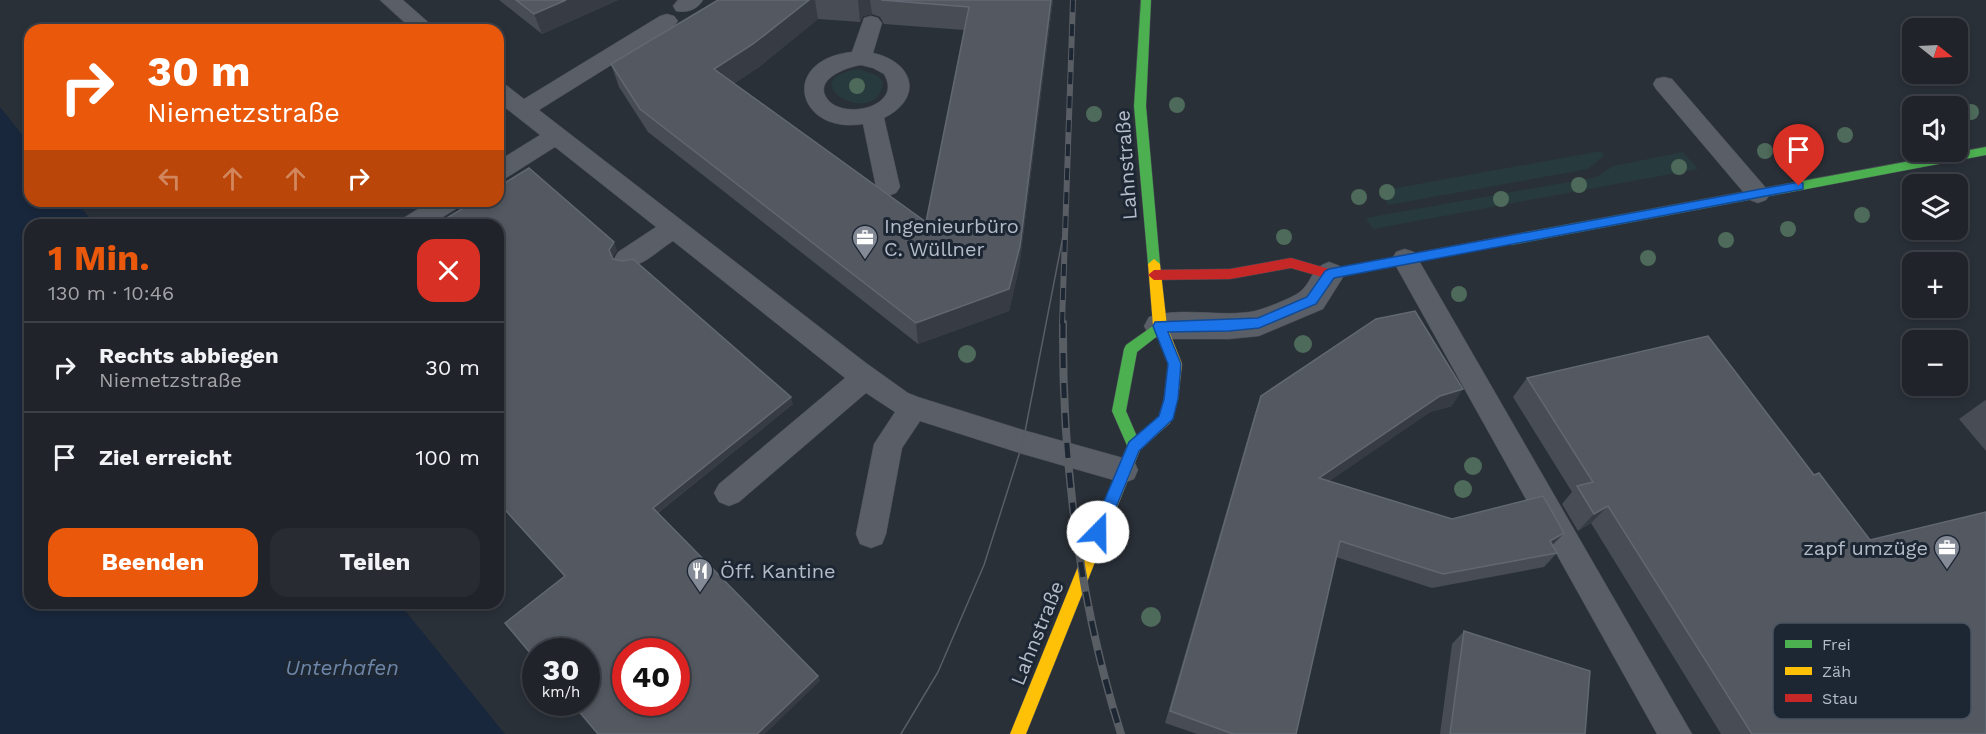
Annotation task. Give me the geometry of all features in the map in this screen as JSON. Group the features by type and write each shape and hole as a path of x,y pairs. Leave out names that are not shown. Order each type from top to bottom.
{"street":[{"name":"Lahnstraße","path":"1018,734 1129,458 1166,419 1171,399 1175,364 1160,326 1140,106 1146,0"},
{"path":"1154,275 1230,274 1292,263 1329,274 1986,151"},
{"path":"1129,458 1119,411 1131,349 1160,326 1229,326 1259,323 1312,300 1329,274"}],"lane":[{"path":"390,0 419,24"},
{"path":"522,110 667,21"},
{"path":"861,58 871,23"},
{"path":"861,58 884,63 894,70 900,80 900,90 895,100 886,108 872,114 858,117 835,114 818,104 813,94 813,84 829,66 842,61 861,58"},
{"path":"1665,84 1758,194"},
{"path":"504,95 865,377 898,400 1023,442 1129,458"},
{"path":"872,114 888,187"},
{"path":"504,168 555,136"},
{"path":"421,219 440,207"},
{"path":"627,259 673,228"},
{"path":"1405,259 1675,734"},
{"path":"729,493 865,377"},
{"path":"871,534 888,444 914,407"}],"green space":[{"path":"859,69 878,76 883,82 878,96 867,103 854,103 842,98 834,91 832,83 839,75"},
{"path":"1601,151 1604,156 1588,169 1388,205 1380,191"},
{"path":"1683,152 1698,169 1373,229 1366,218 1597,177 1613,166"}],"water":[{"name":"Unterhafen","path":"0,107 24,137 24,207 81,207 90,219 24,219 24,609 404,609 505,734 0,734"}],"building":[{"path":"516,0 566,0 534,14"},
{"path":"718,0 809,0 753,44 714,69 926,222 969,7 881,0 1051,0 1020,246 1009,289 916,323 640,109 611,64"},
{"path":"529,168 614,242 609,250 613,259 622,261 633,259 791,397 653,508 818,676 757,734 598,734 583,716 600,716 600,638 522,638 522,643 505,623 565,576 504,509 504,219 445,219 465,207 504,207 504,183"},
{"path":"1415,311 1463,389 1440,396 1319,478 1452,519 1543,496 1564,533 1550,541 1557,553 1443,574 1340,541 1296,734 1233,734 1170,711 1261,396 1376,319"},
{"path":"1708,336 1814,475 1819,473 1870,540 1986,512 1986,734 1752,734 1608,506 1594,514 1577,486 1593,482 1527,378"},
{"path":"1464,631 1590,671 1585,734 1450,734"}],"tram line":[{"path":"901,734 938,672 984,565 1023,442 1064,231"}],"railway":[{"path":"1062,324 1073,0"},
{"path":"1063,323 1066,427 1076,531 1094,633 1121,734"}],"traffic: fast":[{"path":"1146,0 1140,106 1154,264"},
{"path":"1511,240 1986,151"},
{"path":"1134,446 1119,411 1131,349 1160,326"}],"traffic: slow":[{"path":"1018,734 1134,446 1165,419 1171,399 1175,364 1160,326 1154,264"}],"traffic: jam":[{"path":"1154,275 1230,274 1291,263 1329,274 1511,240"}],"place":[{"name":"Ingenieurbüro C. Wüllner","path":"865,261"},
{"name":"zapf umzüge","path":"1947,571"},
{"name":"Öff. Kantine","path":"700,594"}],"route":[{"path":"1098,532 1134,447 1166,419 1175,364 1160,326 1229,326 1259,323 1312,300 1329,274 1799,186"}]}
